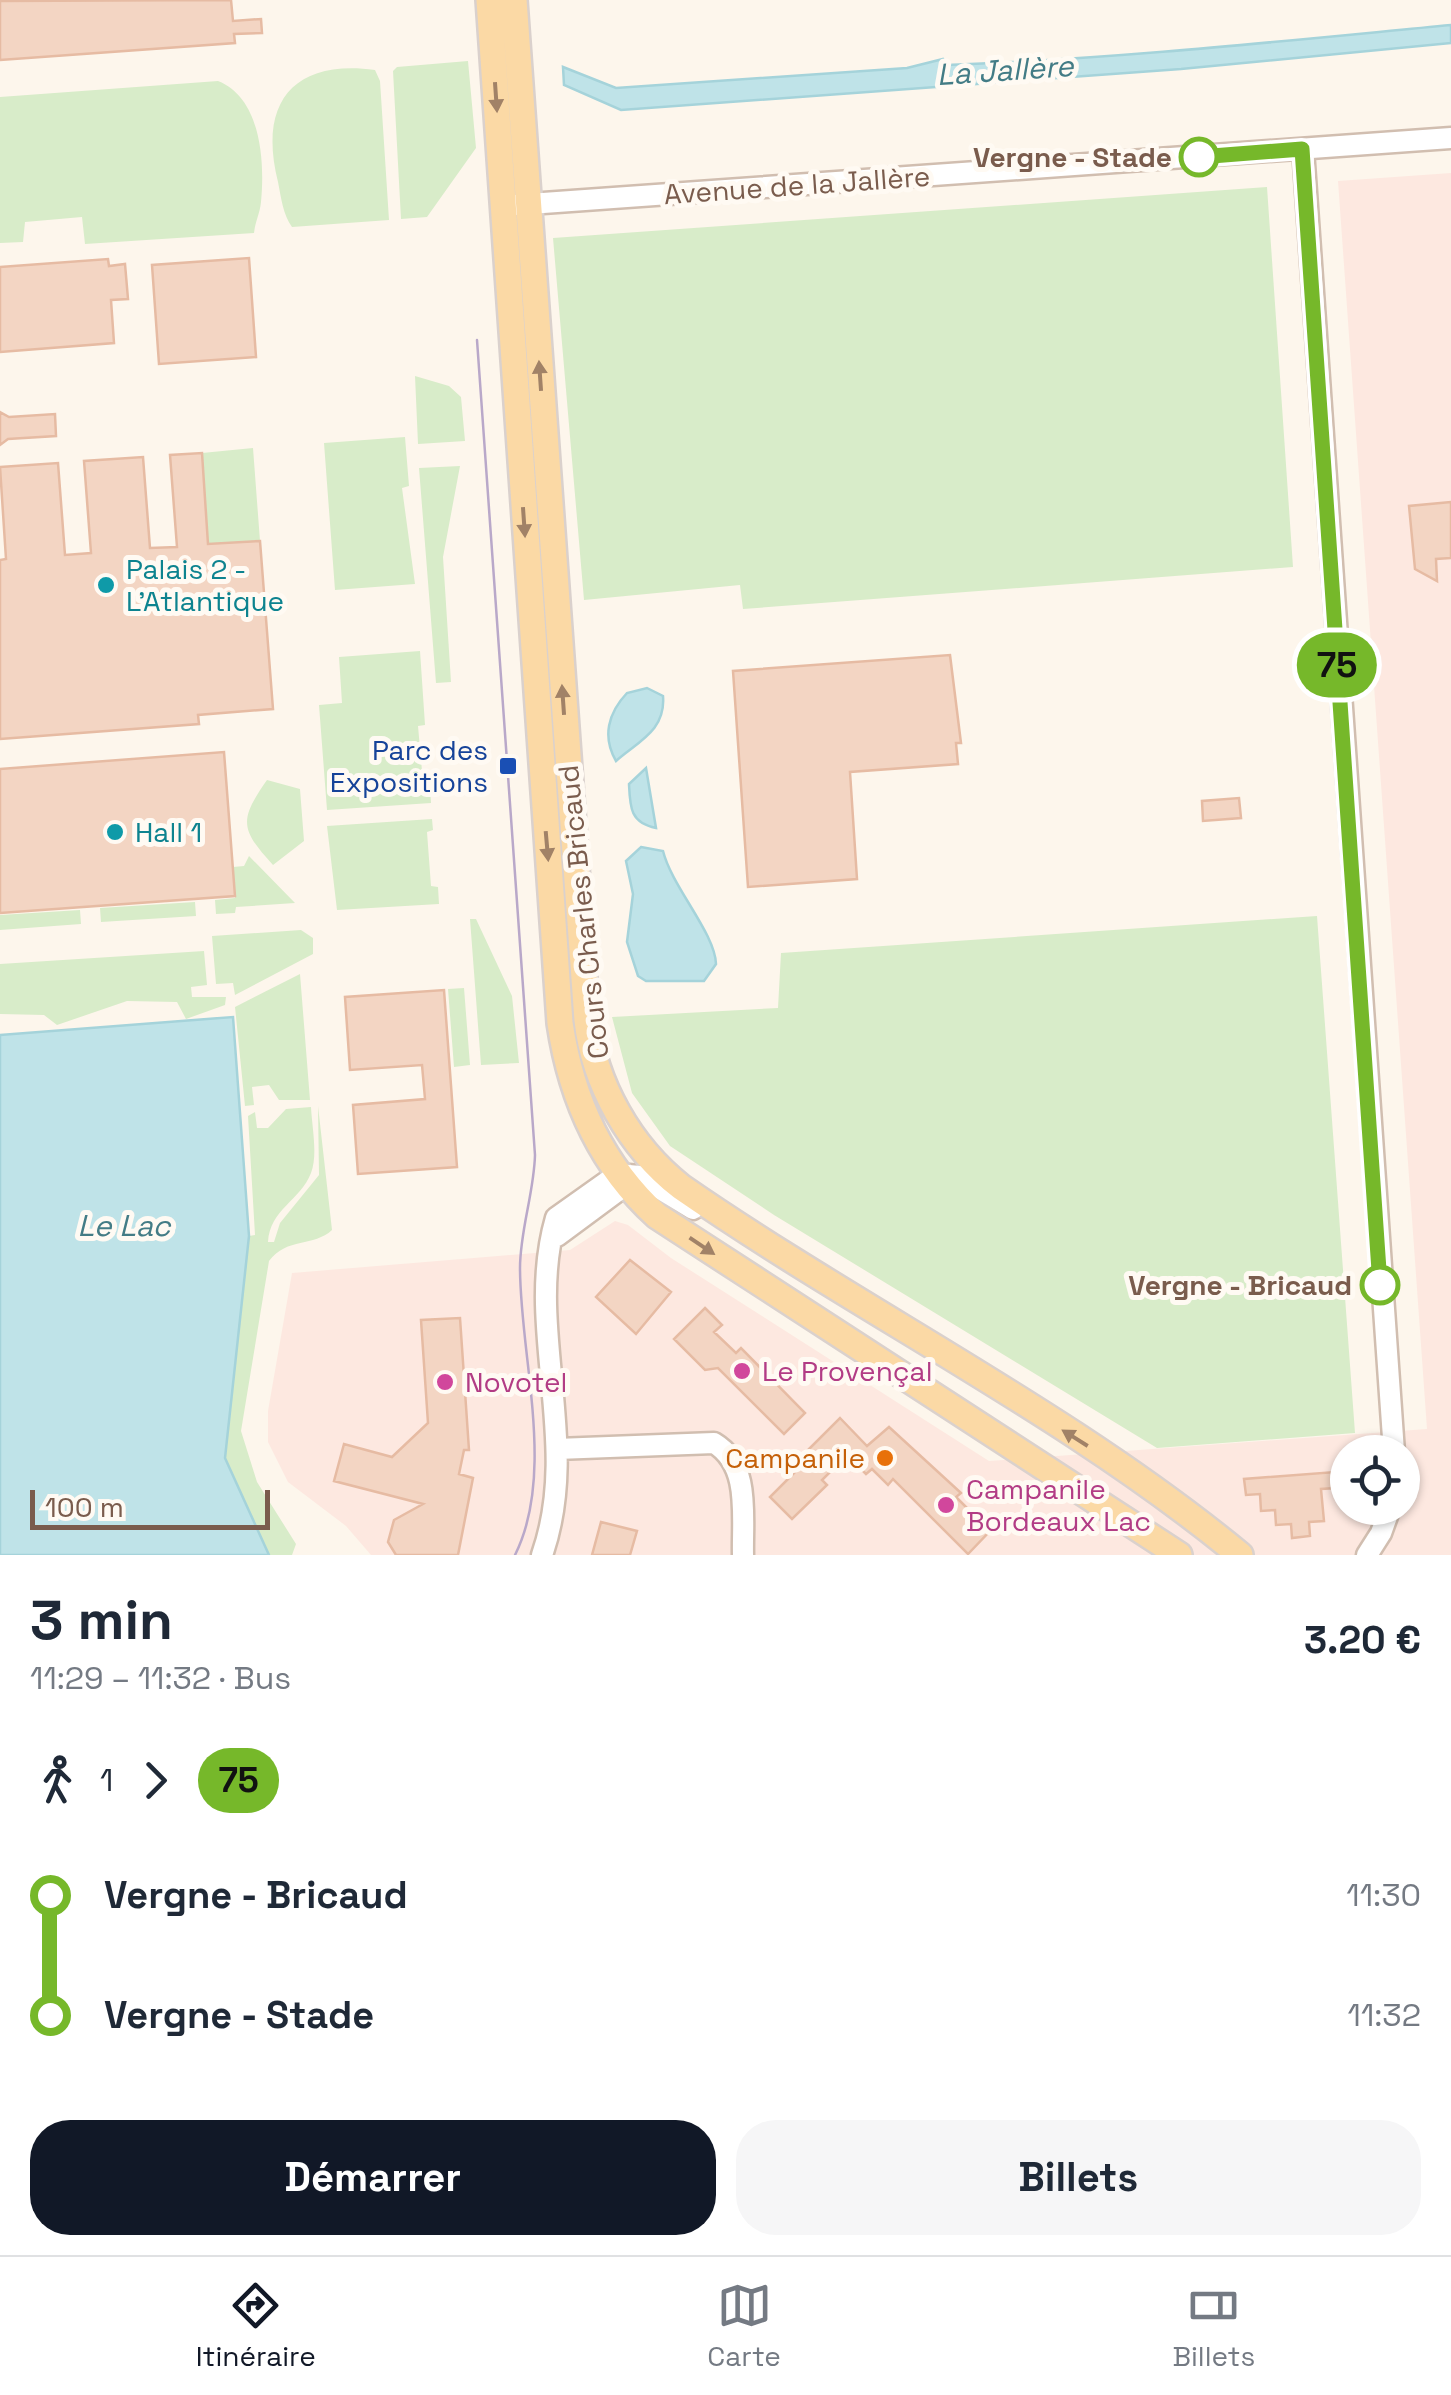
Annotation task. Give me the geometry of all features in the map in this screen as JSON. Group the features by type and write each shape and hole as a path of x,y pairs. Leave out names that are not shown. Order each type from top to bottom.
{"main road":[{"name":"Cours Charles Bricaud","path":"489,0 516,205 589,1038 635,1175 790,1260 1104,1457 1194,1517 1240,1555"},
{"name":"Cours Charles Bricaud","path":"514,0 516,205 560,1023 582,1108 635,1175 658,1216 1179,1555"}],"street":[{"name":"Avenue de la Jallère","path":"516,205 1451,138"},
{"path":"1302,149 1393,1435"},
{"path":"542,1555 558,1502 544,1278 548,1244 556,1218 635,1175"},
{"path":"557,1449 714,1443 736,1461 740,1475 743,1555"},
{"path":"1367,1555 1384,1525"}],"shaded area":[{"path":"1451,173 1451,1555 371,1555 346,1526 288,1482 268,1442 268,1411 292,1273 570,1250 615,1221 628,1225 671,1258 989,1461 1330,1436 1330,1525 1420,1525 1420,1435 1345,1435 1427,1429 1338,181"}],"green space":[{"path":"468,61 476,148 427,217 401,219 393,71 397,67"},
{"path":"346,68 375,70 380,81 389,220 292,227 283,206 273,154 278,109 288,92 322,72"},
{"path":"218,81 243,101 257,133 262,186 254,233 85,244 82,217 25,222 23,242 0,243 0,97"},
{"path":"1267,187 1293,567 743,609 740,585 584,600 553,238"},
{"path":"415,376 449,386 461,397 465,441 418,444"},
{"path":"405,437 409,486 402,488 415,584 335,590 324,443"},
{"path":"253,448 260,541 208,544 202,453"},
{"path":"460,466 443,557 451,682 436,683 419,468"},
{"path":"420,651 425,725 418,726 422,771 429,772 431,803 327,810 319,705 342,703 339,657"},
{"path":"267,780 300,789 304,841 273,865 254,842 247,824 251,805"},
{"path":"432,819 433,830 427,832 431,886 438,887 439,904 337,910 327,826"},
{"path":"249,856 295,903 236,907 235,913 216,914 215,900 235,898 233,867 244,866"},
{"path":"195,902 196,916 101,922 100,908"},
{"path":"80,910 81,924 0,930 0,915"},
{"path":"1317,916 1355,1433 1157,1448 774,1215 670,1146 632,1093 612,1017 778,1008 781,953"},
{"path":"470,919 476,919 512,996 519,1063 481,1065"},
{"path":"301,930 313,938 313,954 235,995 233,983 216,984 212,936"},
{"path":"204,951 207,985 191,987 192,997 226,997 225,1005 186,1019 177,1002 127,1001 57,1025 44,1015 0,1014 0,964"},
{"path":"300,974 310,1100 279,1100 269,1085 252,1087 254,1105 245,1106 235,1007"},
{"path":"464,988 470,1065 454,1067 448,989"},
{"path":"318,1106 332,1230 317,1239 284,1248 269,1261 241,1431 257,1482 296,1544 292,1555 269,1555 225,1458 249,1236 255,1235 248,1116 255,1112 257,1128 268,1128 286,1109 311,1107 313,1166 306,1183 274,1221 268,1242 274,1242 280,1223 319,1175"}],"water":[{"name":"La Jallère","path":"1451,25 1451,43 1181,69 621,110 564,85 563,67 616,88 907,68 943,59 947,65 1136,54"},
{"path":"647,688 663,696 660,718 648,734 616,761 609,743 611,717 627,693"},
{"path":"646,768 656,828 636,818 630,800 629,784"},
{"path":"641,847 663,851 709,938 716,964 704,981 646,981 638,976 627,942 633,894 626,861"},
{"name":"Le Lac","path":"233,1017 249,1236 225,1458 269,1555 0,1555 0,1035"}],"building":[{"path":"231,0 233,21 261,19 262,33 234,34 235,43 0,60 0,1"},
{"path":"249,258 256,357 159,364 152,265"},
{"path":"108,259 109,266 125,264 128,299 111,300 114,343 0,352 0,267"},
{"path":"0,412 9,417 55,414 56,436 8,439 0,445"},
{"name":"Palais 2 - L'Atlantique","path":"202,453 208,544 260,541 273,709 198,715 199,724 0,739 0,560 6,559 0,467 58,463 65,555 91,553 84,461 143,457 150,548 177,547 170,455"},
{"path":"1451,502 1451,558 1436,559 1437,581 1415,569 1409,506"},
{"path":"950,655 961,743 956,743 958,764 850,772 857,879 748,887 733,671"},
{"name":"Hall 1","path":"224,752 235,896 0,913 0,769"},
{"path":"1239,798 1241,818 1203,821 1202,801"},
{"path":"444,990 457,1167 358,1174 353,1105 425,1099 422,1065 350,1070 345,997"},
{"path":"630,1260 671,1292 636,1334 596,1297"},
{"name":"Le Provençal","path":"705,1308 722,1325 714,1332 736,1353 741,1348 805,1413 784,1434 718,1368 705,1370 674,1339"},
{"name":"Novotel","path":"460,1318 469,1450 464,1450 459,1474 473,1478 458,1555 396,1555 388,1542 394,1520 423,1504 334,1481 344,1444 392,1457 428,1423 421,1320"},
{"path":"840,1418 867,1446 889,1427 961,1493 956,1497 990,1531 968,1554 893,1479 888,1485 872,1469 866,1474 847,1455 822,1480 827,1485 792,1519 770,1497 804,1463 799,1459"},
{"path":"1330,1472 1330,1488 1321,1489 1324,1521 1309,1522 1310,1536 1292,1538 1291,1524 1276,1525 1275,1510 1261,1511 1260,1494 1246,1495 1244,1479"},
{"path":"601,1522 637,1531 630,1555 592,1555"}],"tram line":[{"path":"477,340 535,1155 520,1268 535,1452 527,1523 515,1555"}],"bus line":[{"name":"75","path":"1199,157 1302,149 1380,1285"}],"place":[{"name":"Vergne - Stade","path":"1199,157"},
{"name":"Palais 2 - L'Atlantique","path":"106,585"},
{"name":"Parc des Expositions","path":"508,766"},
{"name":"Hall 1","path":"115,832"},
{"name":"Vergne - Bricaud","path":"1380,1285"},
{"name":"Le Provençal","path":"742,1371"},
{"name":"Novotel","path":"445,1382"},
{"name":"Campanile","path":"885,1458"},
{"name":"Campanile Bordeaux Lac","path":"946,1505"}]}
